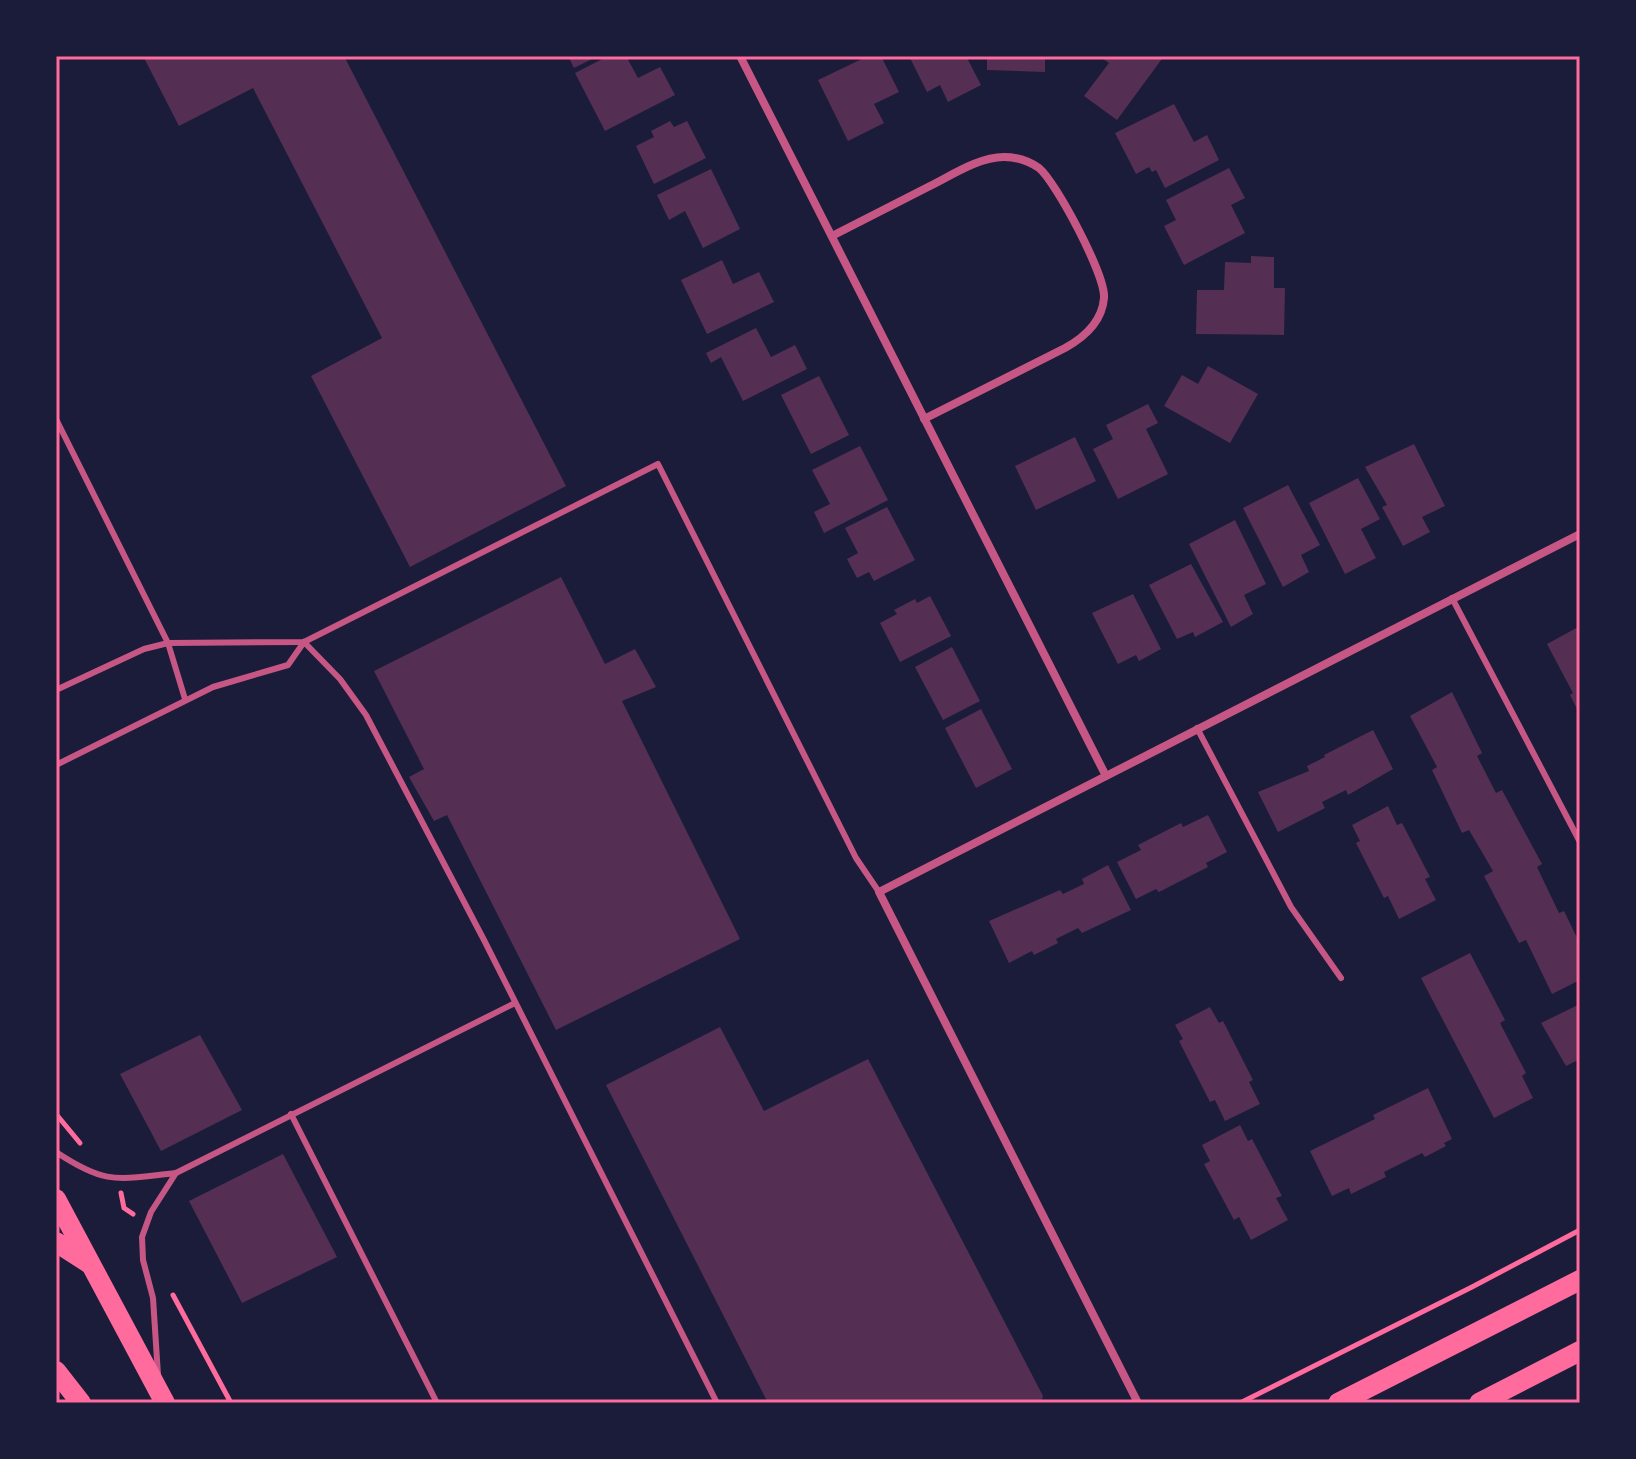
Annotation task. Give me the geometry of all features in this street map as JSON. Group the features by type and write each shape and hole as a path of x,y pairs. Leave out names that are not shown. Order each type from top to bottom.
{"main road":[{"path":"56,1199 162,1397"},
{"path":"56,1242 93,1267"},
{"path":"1338,1403 1580,1280"},
{"path":"1479,1403 1580,1351"},
{"path":"56,1371 81,1403"}],"street":[{"path":"740,56 1106,776"},
{"path":"832,236 967,167 992,159 1016,158 1038,167 1052,183 1096,265 1104,298 1096,323 1086,335 924,419"},
{"path":"1138,1403 879,892 1580,534"}],"lane":[{"path":"56,419 168,643 185,699"},
{"path":"56,690 144,649 168,643 304,642 658,464 856,858 879,892"},
{"path":"1452,598 1580,842"},
{"path":"56,765 185,699 213,687 288,665 304,642"},
{"path":"304,642 340,679 366,715 717,1403"},
{"path":"1197,728 1291,907 1341,978"},
{"path":"56,1152 89,1173 119,1179 176,1173 515,1003"},
{"path":"291,1114 437,1403"},
{"path":"162,1397 153,1298 143,1260 142,1237 146,1224 176,1173"}],"path":[{"path":"56,1114 83,1146"},
{"path":"119,1179 124,1208 146,1224"},
{"path":"1240,1403 1580,1230"},
{"path":"171,1290 231,1403"}],"building":[{"path":"143,56 344,56 566,486 410,567 311,376 382,338 253,88 179,126"},
{"path":"568,56 598,56 574,68"},
{"path":"608,56 626,56 638,78 660,67 675,95 605,131 575,73"},
{"path":"868,56 881,56 899,92 874,104 884,123 848,141 818,80"},
{"path":"909,56 966,56 981,85 948,102 940,85 927,92"},
{"path":"987,56 1045,56 1045,72 987,70"},
{"path":"1099,56 1164,56 1117,120 1084,96 1109,63"},
{"path":"1174,104 1194,142 1207,135 1219,160 1165,188 1156,170 1152,172 1149,167 1136,174 1115,133"},
{"path":"670,121 674,127 687,121 706,158 654,184 636,146 654,137 651,131"},
{"path":"1229,168 1245,198 1231,205 1245,233 1184,265 1164,226 1176,220 1166,200"},
{"path":"711,169 740,229 703,248 685,211 669,220 657,195"},
{"path":"1251,256 1274,257 1274,288 1285,288 1284,335 1196,334 1197,290 1224,290 1225,262 1251,263"},
{"path":"722,260 733,284 759,272 774,302 707,334 681,280"},
{"path":"756,328 771,357 795,345 807,369 743,401 721,357 711,363 706,353"},
{"path":"1208,366 1258,394 1230,443 1164,406 1182,375 1198,384"},
{"path":"819,376 849,435 811,454 781,395"},
{"path":"1148,404 1158,423 1146,429 1168,474 1118,499 1093,449 1113,439 1106,425"},
{"path":"1075,437 1096,481 1036,510 1015,466"},
{"path":"1414,444 1445,506 1422,517 1430,532 1403,546 1382,507 1387,505 1365,467"},
{"path":"860,446 888,500 824,533 814,512 830,504 812,470"},
{"path":"1358,478 1380,519 1361,529 1376,558 1345,574 1309,503"},
{"path":"1288,485 1320,545 1301,555 1309,572 1283,587 1243,508"},
{"path":"887,507 915,560 874,581 869,572 857,578 847,559 858,553 845,528"},
{"path":"1235,520 1266,584 1244,595 1253,614 1231,627 1189,544"},
{"path":"1191,564 1223,622 1195,637 1193,632 1177,639 1149,585"},
{"path":"561,577 605,664 635,649 656,687 622,701 740,939 556,1030 447,815 434,821 409,777 424,769 374,671"},
{"path":"1133,594 1161,649 1139,661 1136,655 1118,664 1092,613"},
{"path":"930,596 951,636 900,662 880,623 897,614 894,610 915,599 917,603"},
{"path":"1580,626 1580,715 1570,695 1573,693 1547,644"},
{"path":"952,647 980,701 943,720 915,667"},
{"path":"1452,692 1482,753 1477,756 1496,793 1502,790 1542,864 1537,867 1559,913 1564,911 1580,944 1580,980 1552,994 1526,940 1519,943 1484,876 1493,871 1469,830 1462,833 1432,770 1437,767 1410,716"},
{"path":"981,709 1012,769 976,788 945,728"},
{"path":"1373,730 1393,769 1348,795 1346,790 1322,802 1325,808 1278,832 1258,792 1309,771 1307,766 1324,755"},
{"path":"1388,806 1397,825 1402,823 1430,877 1425,879 1436,900 1399,919 1388,896 1384,898 1356,843 1360,841 1352,825"},
{"path":"1208,815 1227,852 1206,863 1208,867 1159,892 1156,889 1136,899 1117,862 1141,850 1138,845 1181,823 1183,827"},
{"path":"1108,865 1131,910 1082,933 1078,928 1056,939 1058,943 1034,955 1032,951 1009,963 989,921 1060,890 1063,894 1084,884 1082,879"},
{"path":"1470,953 1505,1020 1500,1023 1526,1073 1522,1076 1533,1098 1494,1118 1421,978"},
{"path":"1580,1004 1580,1059 1566,1066 1541,1023"},
{"path":"1210,1007 1219,1023 1223,1021 1253,1080 1249,1082 1260,1104 1225,1121 1215,1100 1210,1102 1179,1041 1183,1039 1175,1025"},
{"path":"720,1027 764,1111 868,1059 1043,1396 1041,1403 768,1403 606,1085"},
{"path":"200,1035 242,1110 161,1151 120,1074"},
{"path":"1428,1088 1452,1139 1444,1143 1446,1146 1425,1157 1422,1153 1384,1172 1386,1177 1351,1194 1349,1188 1332,1196 1310,1151"},
{"path":"1240,1125 1248,1141 1252,1139 1282,1196 1276,1198 1288,1220 1251,1240 1239,1217 1234,1220 1204,1164 1210,1161 1202,1145"},
{"path":"283,1154 337,1257 242,1303 189,1201"}]}
